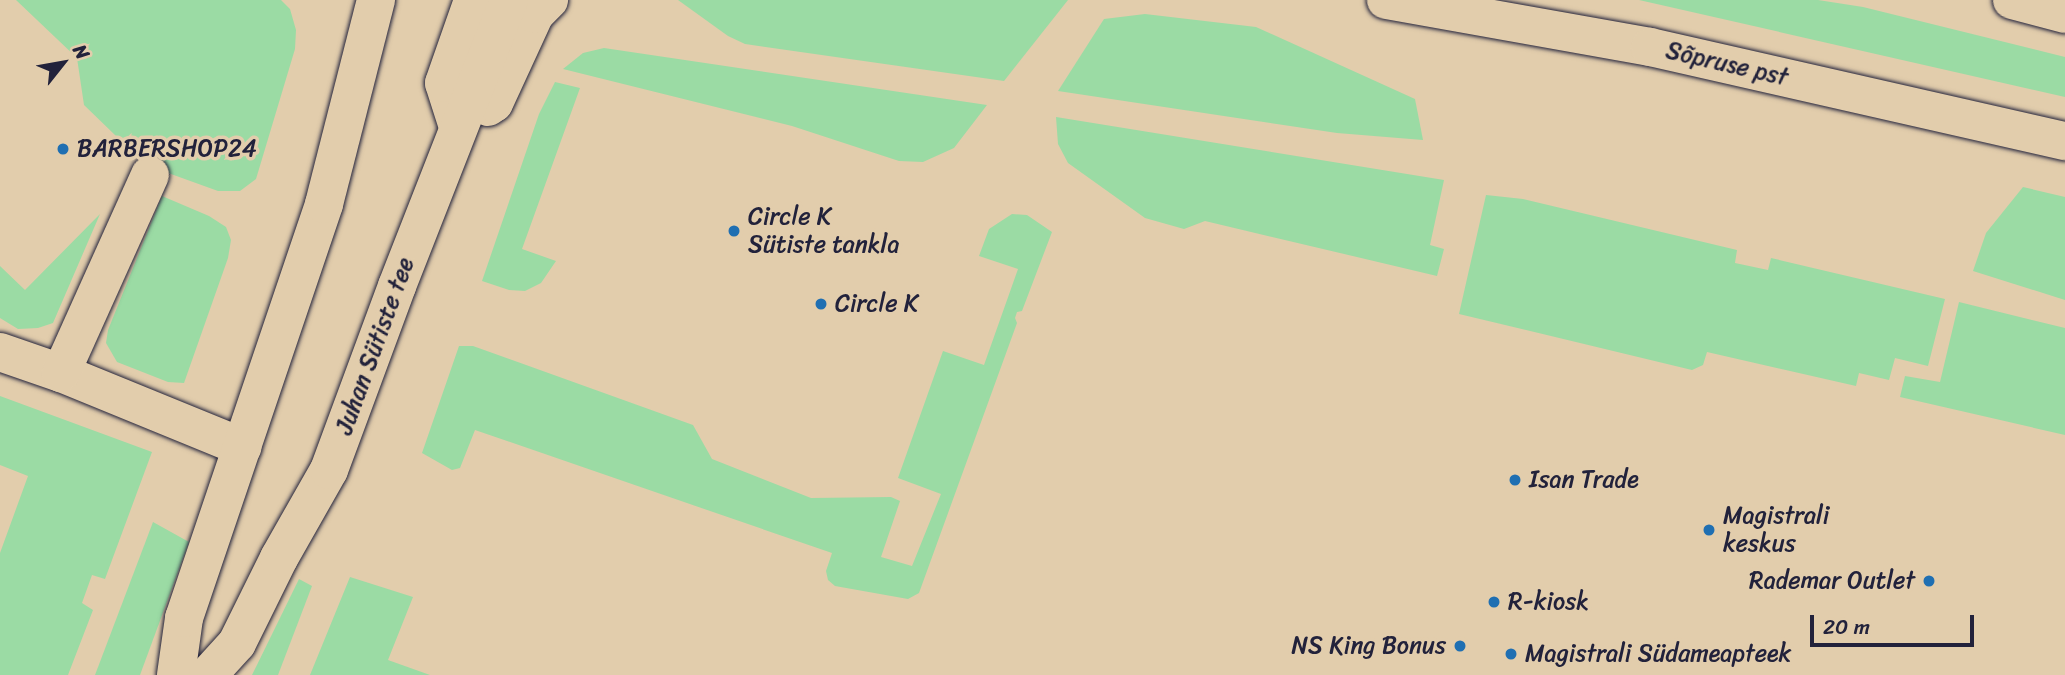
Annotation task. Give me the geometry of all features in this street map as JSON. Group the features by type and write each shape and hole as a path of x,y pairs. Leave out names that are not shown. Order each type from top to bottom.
{"street":[{"path":"176,675 184,618 324,204 376,0"},
{"path":"473,0 444,83 458,127 494,103 535,14 549,0"},
{"name":"Juhan Sütiste tee","path":"208,675 237,643 279,558 329,470 458,127 509,0"},
{"name":"Sõpruse pst","path":"1386,0 1650,47 2065,141"},
{"path":"2012,0 2065,13"},
{"path":"61,373 150,176"},
{"path":"0,352 61,373 242,447"}],"green space":[{"path":"16,0 281,0 290,9 296,30 295,49 256,179 240,191 218,191 146,165 84,105 77,58"},
{"path":"678,0 1068,0 1004,81 745,44 728,36"},
{"path":"1639,0 1818,0 1863,7 2065,57 2065,97"},
{"path":"1145,14 1256,27 1415,99 1423,140 1337,133 1058,91 1104,19"},
{"path":"604,48 987,105 954,148 923,162 899,161 792,126 563,69 583,53"},
{"path":"555,82 580,88 522,249 556,261 541,283 525,291 509,290 482,281 539,114"},
{"path":"1056,117 1444,180 1430,245 1444,249 1437,276 1205,221 1184,229 1145,218 1068,163 1058,144"},
{"path":"2023,187 2065,197 2065,300 1973,271 1986,233"},
{"path":"1486,195 1523,199 1737,250 1735,263 1768,270 1771,258 1945,299 1928,366 1895,358 1889,380 1859,373 1856,386 1707,352 1703,365 1692,370 1459,314"},
{"path":"162,196 209,216 226,227 231,240 228,258 184,383 168,382 117,362 106,343 108,330"},
{"path":"100,214 53,323 38,328 18,329 0,318 0,266 25,290"},
{"path":"1012,214 1027,215 1052,232 1022,311 1017,312 1017,323 919,593 908,599 835,586 828,580 826,571 832,553 475,430 460,468 452,470 422,453 459,346 473,346 693,425 712,459 811,498 891,497 900,501 881,557 912,566 941,494 898,478 943,351 984,365 1018,269 979,256 989,229"},
{"path":"1959,302 2065,328 2065,435 1900,397 1905,376 1940,382"},
{"path":"0,396 152,452 105,579 92,575 82,603 93,610 68,675 0,675 0,553 28,476 0,465"},
{"path":"153,522 189,542 140,675 95,675"},
{"path":"350,577 413,597 388,660 430,675 310,675"},
{"path":"299,579 312,586 278,675 252,675"}],"place":[{"name":"BARBERSHOP24","path":"63,149"},
{"name":"Circle K Sütiste tankla","path":"734,231"},
{"name":"Circle K","path":"821,304"},
{"name":"Isan Trade","path":"1515,480"},
{"name":"Magistrali keskus","path":"1709,530"},
{"name":"Rademar Outlet","path":"1929,581"},
{"name":"R-kiosk","path":"1494,602"},
{"name":"NS King Bonus","path":"1460,646"},
{"name":"Magistrali Südameapteek","path":"1511,654"}]}
